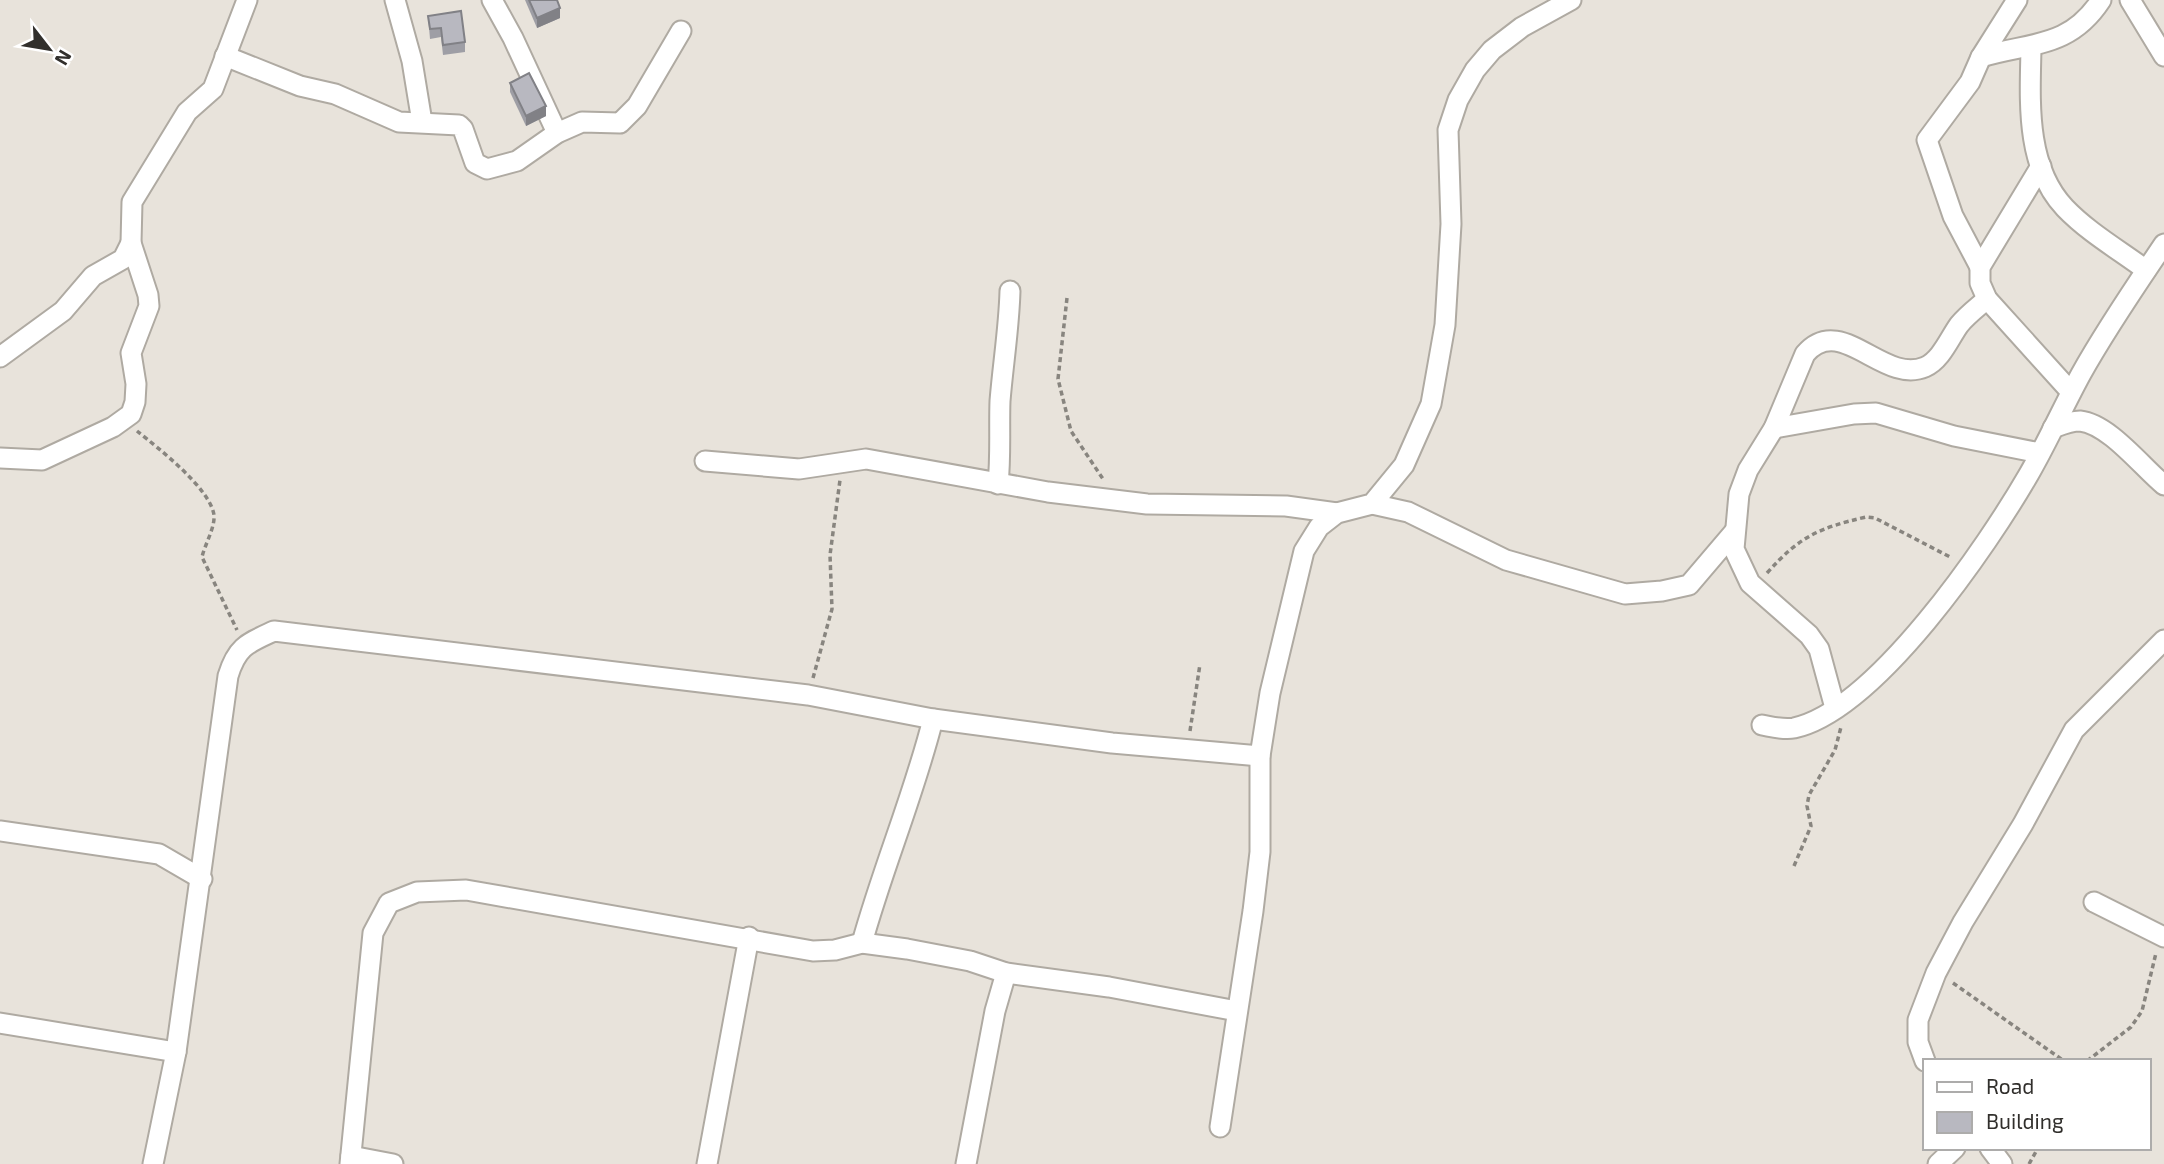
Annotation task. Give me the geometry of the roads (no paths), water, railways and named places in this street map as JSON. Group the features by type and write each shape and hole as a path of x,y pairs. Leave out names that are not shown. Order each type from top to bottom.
{"street":[{"path":"0,458 42,460 125,421 135,402 131,353 149,306 131,243 132,202 187,112 213,89 247,0"},
{"path":"395,0 412,61 422,122"},
{"path":"492,0 513,38 557,133"},
{"path":"1372,504 1404,465 1432,404 1446,312 1451,224 1450,117 1475,70 1492,50 1522,27 1571,0"},
{"path":"2017,0 1981,57 1970,82 1927,140 1953,216 1980,267 1980,283 1987,299 2071,392"},
{"path":"1981,57 2031,48 2065,35 2087,20 2101,0"},
{"path":"2130,0 2164,56"},
{"path":"225,56 300,86 335,94 390,120 459,125 463,129 475,163 487,169 517,161 557,133 582,122 620,122 629,116 681,31"},
{"path":"2031,48 2029,96 2041,166 2048,187 2065,208 2146,270"},
{"path":"1980,267 2041,166"},
{"path":"0,357 63,311 93,276 123,259 131,243"},
{"path":"1762,725 1795,728 1835,708 1898,654 1970,566 2039,453 2071,392 2164,244"},
{"path":"998,484 1002,453 1000,403 1006,363 1010,291"},
{"path":"1835,708 1819,649 1809,635 1749,583 1734,549 1739,494 1748,470 1774,428 1805,354 1814,344 1826,339 1840,340 1906,370 1923,368 1935,361 1961,323 1987,299"},
{"path":"1774,428 1854,414 1875,414 1954,436 2039,453"},
{"path":"2053,428 2069,422 2091,424 2115,439 2164,485"},
{"path":"705,461 799,469 843,460 866,459 998,484 1193,506 1286,506 1337,513 1372,504 1408,512 1506,559 1625,594 1662,591 1689,585 1735,531"},
{"path":"1220,1127 1259,852 1260,756 1273,681 1304,551 1319,527 1337,513"},
{"path":"153,1164 176,1052 228,676 232,661 244,645 274,631 808,695 933,719 1112,743 1260,756"},
{"path":"1924,1059 1918,1042 1918,1020 1936,973 2074,730 2164,640"},
{"path":"862,943 878,885 918,776 933,719"},
{"path":"0,831 159,854 202,879"},
{"path":"393,1164 350,1160 373,933 389,903 418,892 467,890 749,937 813,951 835,950 862,943 970,961 1006,974 1109,987 1237,1011"},
{"path":"2094,902 2163,937"},
{"path":"708,1164 749,937"},
{"path":"966,1164 995,1011 1006,974"},
{"path":"0,1023 176,1052"},
{"path":"1938,1164 1953,1150"}]}
